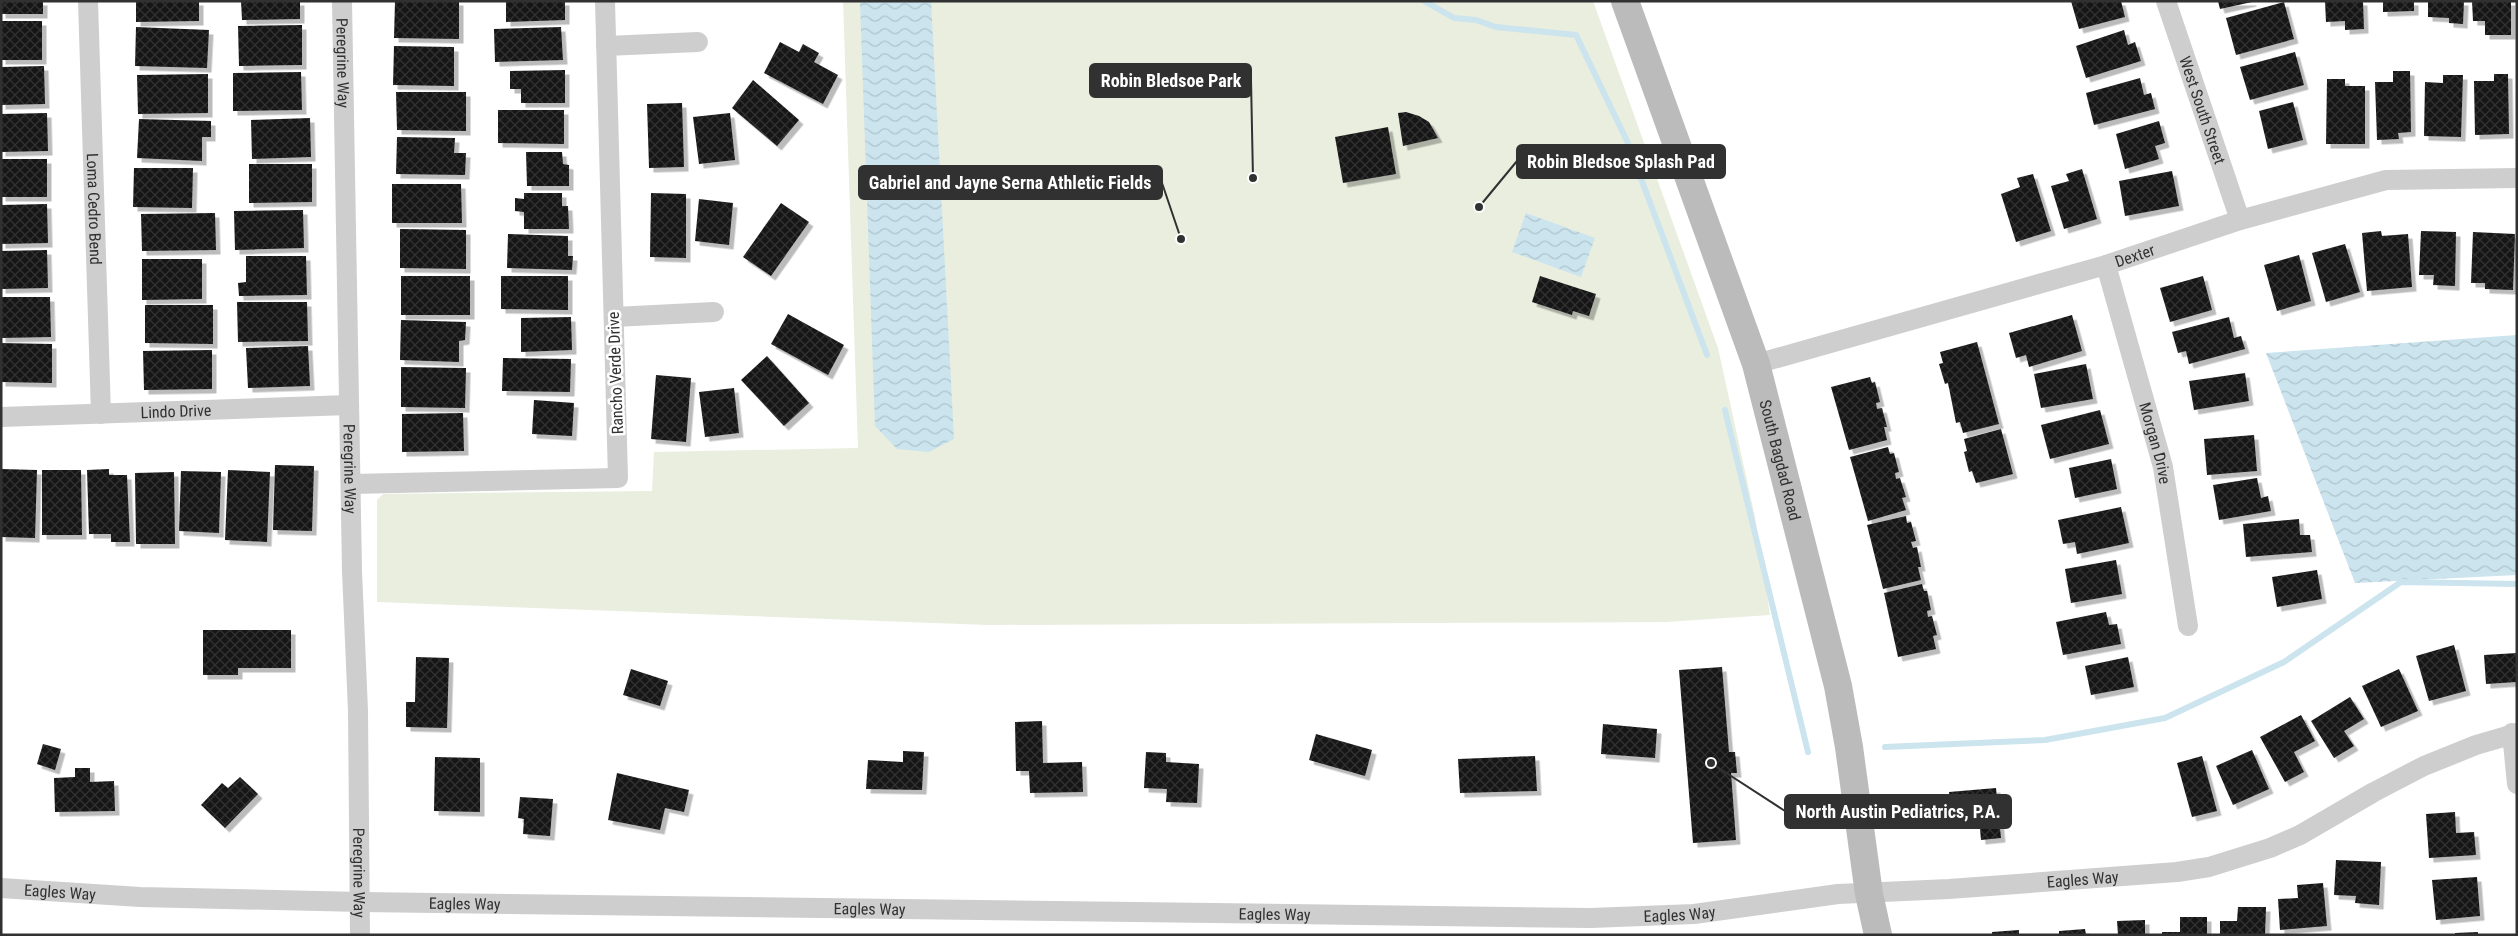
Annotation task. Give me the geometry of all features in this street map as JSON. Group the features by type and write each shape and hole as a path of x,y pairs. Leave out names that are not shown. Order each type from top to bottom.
{"main road":[{"name":"South Bagdad Road","path":"1626,1 1756,364 1838,686 1849,747 1869,894 1878,935"}],"street":[{"name":"Loma Cedro Bend","path":"88,1 101,414"},
{"name":"Peregrine Way","path":"342,1 349,405 361,902 360,935"},
{"name":"Rancho Verde Drive","path":"351,484 618,478 605,1"},
{"name":"West South Street","path":"2166,1 2240,220"},
{"path":"606,46 698,42"},
{"name":"Dexter","path":"1756,364 2106,265 2240,220 2386,180 2517,178"},
{"name":"Morgan Drive","path":"2106,265 2163,467 2188,626"},
{"path":"614,317 714,312"},
{"name":"Lindo Drive","path":"1,417 349,405"},
{"path":"2514,733 2517,784"},
{"name":"Eagles Way","path":"1,888 140,897 361,902 1591,918 1694,914 1838,894 1869,894 2177,872 2209,867 2270,848 2314,828 2374,792 2424,766 2514,733"}],"shaded area":[{"path":"843,1 1593,1 1718,348 1755,517 1770,615 1666,622 988,625 377,602 377,500 383,494 652,491 654,452 858,448"}],"water":[{"path":"860,1 931,1 954,439 929,452 897,449 875,426"},
{"path":"1526,213 1595,238 1581,277 1512,252"},
{"path":"2517,335 2517,575 2355,583 2266,353"}],"building":[{"path":"1,1 43,1 43,14 1,14"},
{"path":"136,1 199,1 199,21 136,22"},
{"path":"241,1 300,1 300,19 242,20"},
{"path":"395,1 459,1 459,39 394,38"},
{"path":"506,1 565,1 565,20 506,22"},
{"path":"2071,1 2121,1 2125,17 2079,29"},
{"path":"2218,1 2252,1 2252,2 2220,9"},
{"path":"2325,1 2363,1 2364,29 2345,30 2345,21 2326,22"},
{"path":"2383,1 2414,1 2414,11 2383,12"},
{"path":"2428,1 2464,1 2463,24 2449,23 2449,18 2428,17"},
{"path":"2472,1 2511,1 2511,35 2485,35 2485,21 2473,21"},
{"path":"2284,2 2294,39 2236,55 2226,18"},
{"path":"1,21 42,21 42,60 1,60"},
{"path":"302,25 302,65 239,66 238,26"},
{"path":"136,27 209,30 207,68 135,66"},
{"path":"561,27 563,60 495,62 494,29"},
{"path":"2124,30 2128,45 2135,42 2141,61 2086,78 2076,46"},
{"path":"780,42 799,52 803,44 819,53 814,62 838,75 823,104 764,73"},
{"path":"394,46 454,47 454,86 393,85"},
{"path":"2295,52 2304,85 2250,100 2240,67"},
{"path":"44,66 45,104 1,105 1,67"},
{"path":"565,70 565,103 521,103 521,89 510,89 510,71"},
{"path":"2393,71 2410,71 2411,132 2398,133 2399,139 2377,140 2375,82 2393,82"},
{"path":"301,72 302,110 233,111 233,73"},
{"path":"208,74 208,113 138,114 137,75"},
{"path":"2494,74 2508,74 2509,134 2475,135 2474,81 2494,81"},
{"path":"2443,75 2463,75 2461,137 2424,136 2425,82 2443,83"},
{"path":"2140,78 2144,95 2151,93 2155,109 2094,125 2086,93"},
{"path":"2327,79 2345,79 2345,86 2365,86 2365,144 2326,144"},
{"path":"753,80 799,120 777,146 732,108"},
{"path":"396,92 466,92 466,131 397,130"},
{"path":"2293,102 2303,140 2268,149 2259,111"},
{"path":"682,103 684,167 649,168 647,104"},
{"path":"498,110 564,110 564,144 498,143"},
{"path":"1406,112 1419,116 1429,122 1438,138 1403,146 1398,113"},
{"path":"47,113 48,151 1,152 1,114"},
{"path":"730,113 735,160 699,164 693,117"},
{"path":"310,118 311,157 252,159 251,120"},
{"path":"139,119 211,121 211,137 202,137 202,161 137,158"},
{"path":"2159,121 2165,143 2155,146 2159,159 2125,169 2116,134"},
{"path":"1388,127 1396,174 1343,183 1335,137"},
{"path":"397,137 455,138 454,153 466,153 465,175 396,174"},
{"path":"526,152 562,152 563,164 569,165 569,186 527,186"},
{"path":"1,159 47,159 47,197 1,197"},
{"path":"249,164 312,164 312,202 249,203"},
{"path":"134,168 193,168 192,208 133,207"},
{"path":"2082,169 2097,219 2064,229 2051,186 2069,181 2066,174"},
{"path":"2172,171 2179,206 2125,216 2119,181"},
{"path":"2033,174 2051,231 2016,242 2001,194 2020,187 2017,178"},
{"path":"392,184 461,184 462,223 392,223"},
{"path":"524,193 562,193 562,206 568,206 569,229 524,229 524,212 515,211 515,198 524,199"},
{"path":"651,193 686,194 686,258 650,257"},
{"path":"699,199 733,203 729,245 695,241"},
{"path":"781,203 809,222 771,276 743,257"},
{"path":"47,204 48,243 1,244 1,205"},
{"path":"303,210 304,248 235,250 234,211"},
{"path":"215,213 216,250 142,251 141,214"},
{"path":"400,229 466,230 466,269 400,268"},
{"path":"2381,231 2382,236 2408,234 2412,287 2367,291 2362,233"},
{"path":"2421,231 2456,232 2455,286 2433,285 2434,275 2419,275"},
{"path":"2473,232 2515,234 2513,290 2485,289 2485,283 2471,283"},
{"path":"508,234 568,236 568,256 573,256 572,270 507,268"},
{"path":"2345,244 2360,292 2326,302 2312,253"},
{"path":"47,250 48,288 1,289 1,251"},
{"path":"2299,255 2311,301 2277,311 2264,265"},
{"path":"246,256 306,256 307,295 239,296 238,283 246,282"},
{"path":"142,259 202,259 202,299 142,300"},
{"path":"401,276 470,276 470,315 401,315"},
{"path":"501,276 568,276 568,310 501,309"},
{"path":"1540,276 1596,294 1589,316 1573,311 1572,315 1532,302"},
{"path":"2203,276 2212,310 2170,322 2160,288"},
{"path":"1,297 50,297 51,337 1,338"},
{"path":"237,302 307,302 308,341 238,342"},
{"path":"145,305 213,305 213,344 145,343"},
{"path":"788,314 844,345 828,375 771,344"},
{"path":"2072,315 2082,351 2029,367 2026,355 2016,358 2009,333"},
{"path":"571,317 572,350 521,352 521,318"},
{"path":"2229,317 2234,338 2241,336 2245,349 2189,364 2186,351 2178,353 2172,332"},
{"path":"401,320 466,322 465,340 459,341 459,362 400,360"},
{"path":"1977,342 1999,424 1963,433 1960,422 1956,423 1948,383 1945,384 1939,364 1943,363 1940,352"},
{"path":"1,343 52,344 52,383 1,382"},
{"path":"308,346 310,386 248,388 246,348"},
{"path":"212,350 212,389 144,390 143,351"},
{"path":"767,356 809,403 784,426 741,380"},
{"path":"503,358 571,359 570,392 502,391"},
{"path":"2086,364 2093,399 2041,408 2034,374"},
{"path":"401,367 466,368 465,408 401,407"},
{"path":"2245,373 2249,401 2194,410 2189,381"},
{"path":"656,375 691,378 686,442 651,439"},
{"path":"1870,377 1872,383 1875,382 1880,402 1876,403 1877,409 1882,408 1887,427 1884,427 1887,440 1849,450 1831,387"},
{"path":"734,388 739,433 705,437 699,392"},
{"path":"534,400 574,403 572,436 532,434"},
{"path":"2100,410 2109,444 2050,459 2041,425"},
{"path":"463,413 464,451 402,452 402,414"},
{"path":"2001,429 2013,474 1976,483 1972,471 1969,472 1964,452 1967,451 1964,439"},
{"path":"2254,435 2257,471 2207,475 2204,439"},
{"path":"1888,447 1890,454 1894,453 1899,472 1895,473 1896,479 1900,478 1906,497 1902,498 1906,510 1868,521 1850,457"},
{"path":"2111,459 2117,489 2075,498 2069,468"},
{"path":"275,465 314,466 312,531 273,530"},
{"path":"1,469 37,470 35,538 1,537"},
{"path":"109,469 109,475 127,475 130,542 111,542 111,534 89,534 87,470"},
{"path":"42,470 81,470 82,535 42,535"},
{"path":"228,470 270,472 267,542 225,540"},
{"path":"181,471 221,472 219,533 179,531"},
{"path":"174,472 175,544 136,544 135,473"},
{"path":"2257,478 2261,498 2268,496 2271,511 2219,520 2213,485"},
{"path":"2121,507 2129,543 2077,554 2075,542 2063,544 2058,520"},
{"path":"1906,516 1907,523 1911,522 1916,541 1911,542 1913,548 1917,547 1921,567 1918,567 1921,580 1883,589 1867,525"},
{"path":"2299,519 2300,535 2310,535 2312,552 2246,557 2243,524"},
{"path":"2116,560 2122,594 2071,603 2065,569"},
{"path":"2317,570 2322,599 2277,607 2272,577"},
{"path":"1922,584 1924,591 1927,591 1931,610 1927,611 1928,617 1932,616 1937,635 1933,636 1936,649 1898,657 1884,593"},
{"path":"2106,612 2109,625 2117,624 2121,644 2063,655 2056,622"},
{"path":"203,630 291,630 291,668 238,668 238,675 203,675"},
{"path":"2454,645 2466,691 2429,701 2416,656"},
{"path":"2517,653 2517,682 2486,684 2484,655"},
{"path":"416,657 449,658 447,728 406,727 406,702 415,702"},
{"path":"2128,657 2134,687 2091,695 2085,666"},
{"path":"1722,667 1729,752 1735,752 1737,773 1731,773 1736,840 1693,843 1679,670"},
{"path":"631,669 668,681 660,706 623,695"},
{"path":"2399,669 2418,711 2381,727 2362,686"},
{"path":"2350,697 2364,719 2344,731 2354,746 2334,758 2311,721"},
{"path":"2301,715 2315,741 2294,752 2304,772 2285,782 2260,737"},
{"path":"1042,721 1043,763 1082,762 1083,792 1030,793 1029,771 1016,771 1015,722"},
{"path":"1603,724 1657,729 1655,758 1601,754"},
{"path":"1316,734 1372,750 1365,776 1309,760"},
{"path":"43,744 61,749 55,770 37,764"},
{"path":"2252,750 2269,789 2233,805 2216,766"},
{"path":"903,751 924,752 922,790 866,789 868,760 903,762"},
{"path":"1146,752 1166,753 1166,762 1199,764 1197,803 1166,802 1167,789 1144,788"},
{"path":"1535,756 1537,791 1460,793 1458,759"},
{"path":"2202,756 2217,811 2192,817 2177,763"},
{"path":"435,757 480,758 480,812 434,811"},
{"path":"75,768 90,768 90,782 114,781 115,811 55,812 54,778 75,777"},
{"path":"617,773 689,790 684,812 665,808 660,830 608,820"},
{"path":"240,777 258,794 225,828 201,805 222,783 228,788"},
{"path":"1996,788 2001,838 1981,840 1979,817 1952,819 1949,792"},
{"path":"520,797 553,799 550,836 523,834 524,819 518,818"},
{"path":"2455,812 2456,833 2474,832 2476,855 2429,858 2426,814"},
{"path":"2336,860 2381,862 2379,905 2355,903 2356,896 2334,895"},
{"path":"2477,877 2480,916 2436,920 2432,880"},
{"path":"2323,883 2327,926 2280,930 2278,899 2298,898 2297,885"},
{"path":"2238,907 2266,907 2265,935 2220,935 2220,921 2237,921"},
{"path":"2180,917 2207,917 2207,935 2162,935 2162,932 2180,932"},
{"path":"2145,920 2145,935 2118,935 2117,921"},
{"path":"2085,929 2086,935 2059,935 2059,931"},
{"path":"2019,930 2019,935 1992,935 1992,932"},
{"path":"2478,932 2478,935 2455,935 2455,933"}],"waterway":[{"path":"1424,1 1454,18 1476,20 1496,27 1576,35 1627,141 1707,355"},
{"path":"1725,410 1808,752"},
{"path":"1885,747 2045,740 2165,718 2284,662 2401,582 2517,584"}],"place":[{"name":"Robin Bledsoe Park","path":"1253,178"},
{"name":"Robin Bledsoe Splash Pad","path":"1479,207"},
{"name":"Gabriel and Jayne Serna Athletic Fields","path":"1181,239"},
{"name":"North Austin Pediatrics, P.A.","path":"1711,763"}]}
